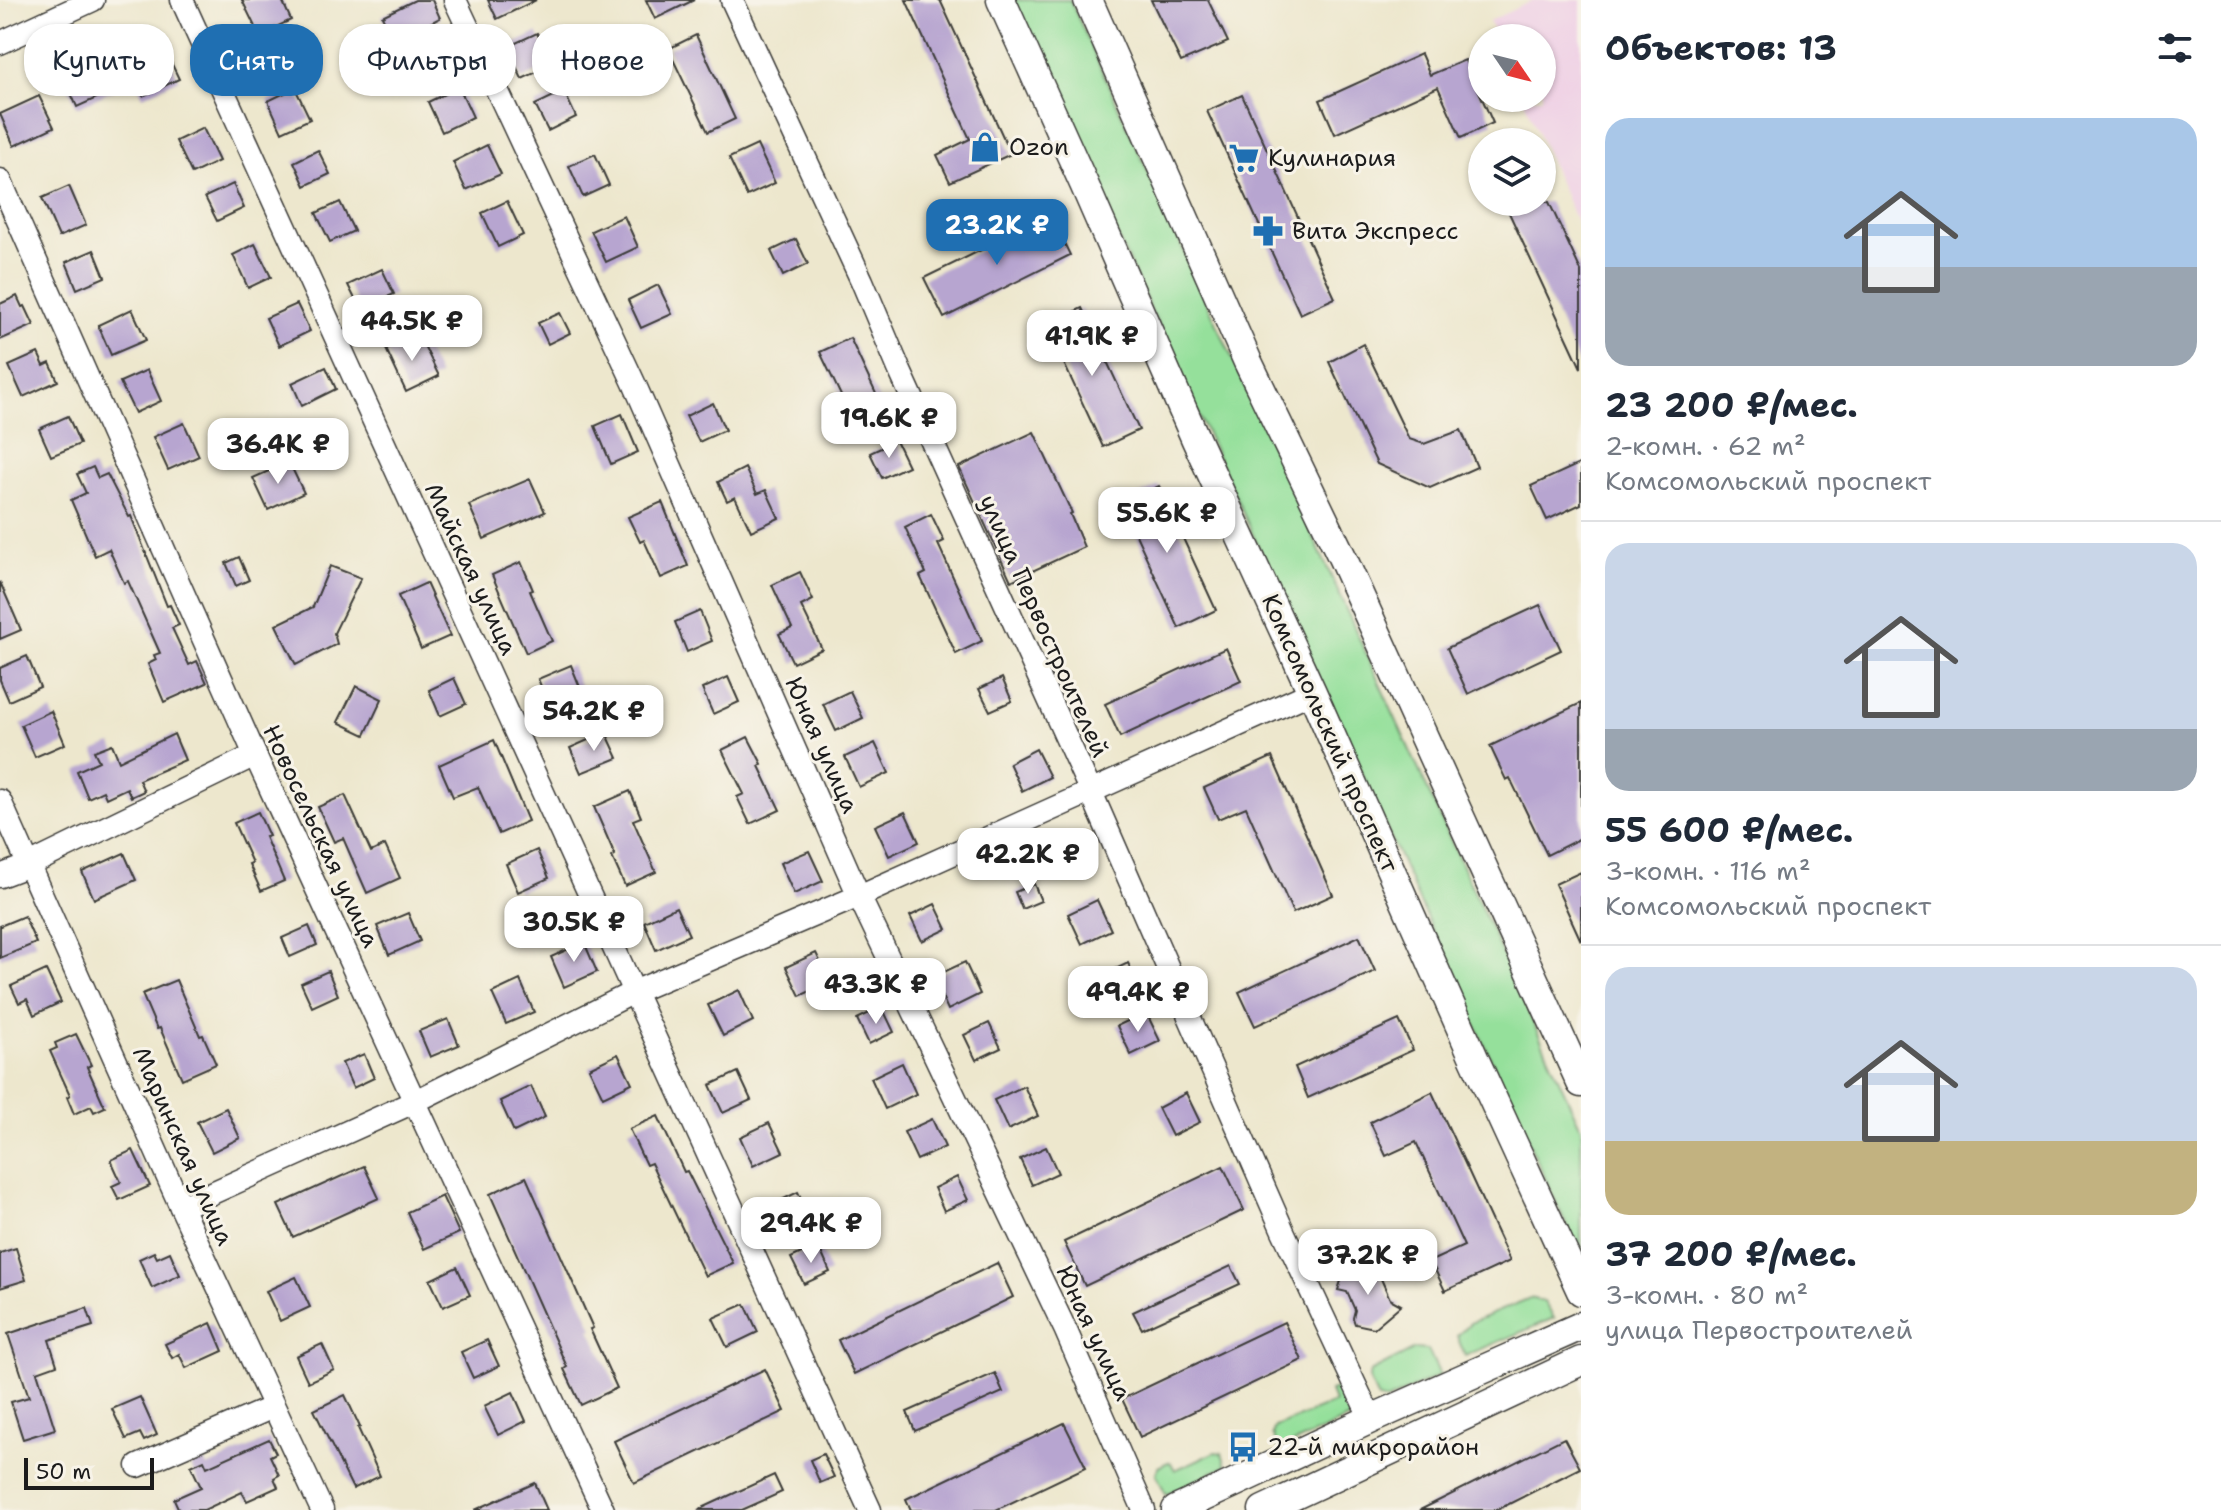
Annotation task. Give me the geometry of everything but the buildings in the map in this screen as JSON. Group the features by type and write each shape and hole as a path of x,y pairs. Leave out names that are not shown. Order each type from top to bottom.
{"main road":[{"name":"Комсомольский проспект","path":"1001,0 1196,440 1581,1291"},
{"path":"1088,0 1248,362 1343,559 1581,1083"},
{"path":"1176,1510 1581,1326"},
{"path":"1263,1510 1581,1361"}],"street":[{"path":"0,43 93,0"},
{"name":"Майская улица","path":"182,0 870,1510"},
{"name":"Юная улица","path":"455,0 634,383 859,896 1066,1331 1144,1510"},
{"name":"улица Первостроителей","path":"732,0 862,281 1283,1231 1371,1419"},
{"name":"Новосельская улица","path":"0,180 255,755 603,1510"},
{"path":"181,1207 416,1101 636,991 859,896 1312,692"},
{"path":"0,876 29,865 255,755"},
{"name":"Маринская улица","path":"0,801 181,1207 322,1510"},
{"path":"138,1466 273,1407"}],"shaded area":[{"path":"1534,0 1581,0 1581,233 1556,175 1556,128 1536,128 1529,112 1556,112 1556,24 1490,24 1489,21"}],"green space":[{"path":"1010,0 1070,0 1581,1128 1581,1257"},
{"path":"1530,1298 1544,1302 1554,1318 1465,1356 1457,1336 1470,1323"},
{"path":"1415,1349 1428,1350 1440,1375 1386,1401 1378,1399 1369,1379 1370,1372"},
{"path":"1343,1386 1358,1414 1279,1450 1272,1434 1275,1427 1334,1403 1330,1391"},
{"path":"1215,1452 1222,1453 1226,1466 1166,1494 1156,1474 1158,1467 1168,1462 1175,1470"}],"place":[{"name":"Ozon","path":"985,147"},
{"name":"Кулинария","path":"1244,158"},
{"name":"Вита Экспресс","path":"1268,231"},
{"name":"22-й микрорайон","path":"1243,1447"}]}
